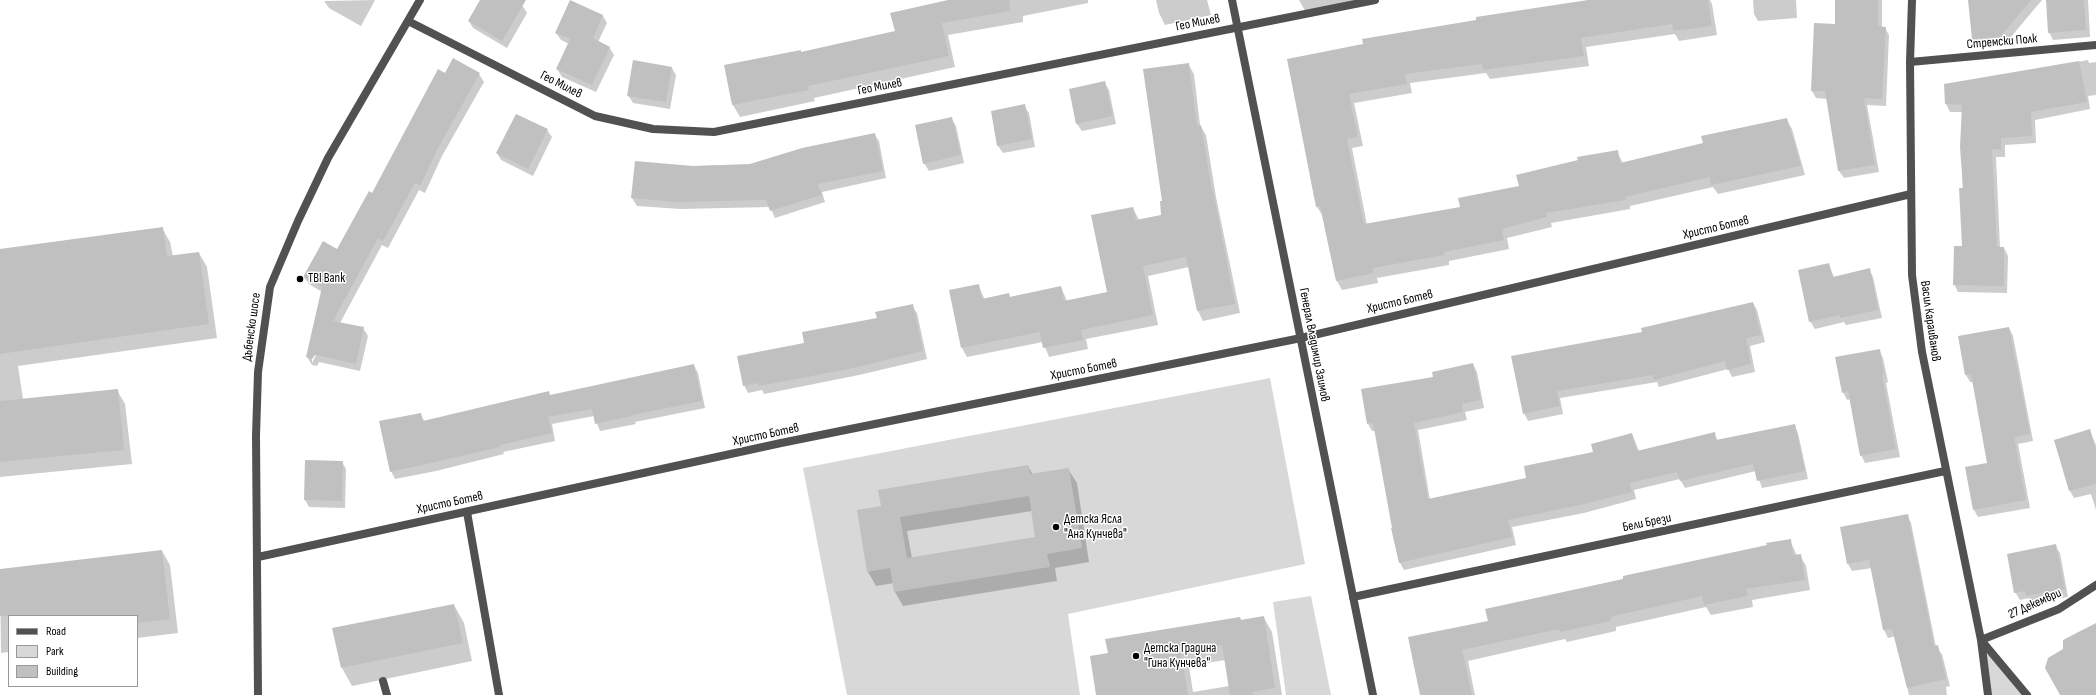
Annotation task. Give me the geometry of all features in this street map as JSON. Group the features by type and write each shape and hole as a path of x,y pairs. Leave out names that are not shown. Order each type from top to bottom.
{"street":[{"name":"Дъбенско шосе","path":"258,695 256,436 258,372 270,287 298,221 328,158 420,0"},
{"name":"Генерал Владимир Заимов","path":"1232,0 1373,695"},
{"name":"Гео Милев","path":"408,21 595,116 653,129 714,132 1375,0"},
{"name":"Васил Караиванов","path":"1912,0 1910,62 1912,275 1922,352 1980,640 1988,695"},
{"name":"Стремски Полк","path":"1910,62 2096,45"},
{"name":"Христо Ботев","path":"258,557 782,443 1301,338 1911,194"},
{"name":"Бели Брези","path":"1353,597 1945,472"},
{"path":"467,512 499,695"},
{"name":"27 Декември","path":"1980,640 2059,609 2096,585"},
{"name":"Васил Караиванов","path":"1980,640 2027,695"},
{"path":"384,681 387,695"}],"green space":[{"path":"1270,378 1305,564 1068,614 1080,695 847,695 803,468"},
{"path":"1311,596 1331,695 1286,695 1273,602"},
{"path":"1981,640 2027,695 1988,695"}],"building":[{"path":"480,0 526,0 502,41 468,21"},
{"path":"570,0 603,15 593,38 610,47 592,85 556,69 570,39 555,33"},
{"path":"948,0 1009,0 1010,11 942,23 949,56 808,86 809,90 732,105 724,65 801,50 801,52 895,31 890,13"},
{"path":"1588,0 1708,0 1712,26 1673,31 1672,24 1581,38 1584,56 1483,70 1482,64 1405,74 1407,84 1349,94 1358,137 1347,139 1364,224 1460,207 1458,198 1519,186 1516,175 1578,160 1577,157 1618,150 1620,163 1703,143 1701,136 1787,118 1801,166 1711,185 1710,177 1625,197 1626,200 1546,213 1547,217 1502,229 1504,240 1444,252 1444,255 1373,268 1374,273 1336,281 1320,206 1316,207 1287,59 1363,44 1362,39 1476,20 1476,17"},
{"path":"1835,0 1878,0 1878,26 1886,27 1882,99 1864,98 1875,165 1838,171 1825,91 1811,91 1814,23 1835,24"},
{"path":"1968,0 2031,0 2000,37 1972,39"},
{"path":"2046,0 2084,0 2086,30 2048,33"},
{"path":"453,58 480,73 438,148 420,186 415,183 383,241 378,238 333,321 364,327 356,364 315,355 312,359 306,357 322,287 303,277 323,241 337,249 369,191 372,193 438,69 445,73"},
{"path":"633,60 672,67 666,102 627,96"},
{"path":"2079,61 2087,102 2031,112 2032,136 2001,138 2001,150 1992,149 1997,247 2004,247 2004,286 1953,285 1954,246 1962,246 1959,188 1963,188 1960,147 1962,105 1945,104 1944,84"},
{"path":"1189,63 1197,126 1201,125 1212,190 1235,304 1197,311 1186,257 1143,266 1153,315 1081,330 1083,340 1043,348 1040,332 961,348 949,290 979,284 982,299 1009,293 1010,297 1061,286 1064,301 1107,292 1091,215 1133,207 1136,220 1161,215 1160,201 1162,201 1143,69"},
{"path":"1105,81 1113,116 1076,124 1069,89"},
{"path":"1025,104 1032,139 997,146 991,111"},
{"path":"516,114 548,129 528,169 496,153"},
{"path":"952,117 961,155 923,164 915,125"},
{"path":"875,133 883,171 818,184 822,195 770,211 766,200 677,202 631,198 635,161 693,166 750,164 802,148"},
{"path":"163,227 167,256 199,252 209,324 0,354 0,249"},
{"path":"1829,263 1833,277 1870,268 1878,310 1840,318 1840,315 1809,322 1798,270"},
{"path":"1753,302 1761,335 1746,338 1751,364 1727,370 1725,361 1654,380 1653,375 1557,391 1560,406 1523,414 1511,356 1642,332 1641,328"},
{"path":"913,304 923,351 854,368 759,386 758,383 743,386 737,356 804,343 802,332 877,318 875,312"},
{"path":"2009,327 2030,434 2014,437 2026,500 1973,510 1965,467 1987,463 1971,374 1965,375 1958,336"},
{"path":"1880,349 1884,375 1882,375 1896,449 1860,456 1848,391 1842,393 1835,357"},
{"path":"1473,363 1481,400 1462,404 1463,412 1414,423 1428,499 1526,478 1524,466 1593,452 1591,444 1632,433 1637,451 1715,432 1716,440 1795,424 1805,471 1757,481 1753,464 1680,481 1677,472 1630,483 1632,492 1580,505 1508,520 1512,537 1399,563 1391,528 1373,423 1367,424 1361,389 1433,377 1432,372"},
{"path":"694,364 702,401 595,424 592,409 548,417 552,433 500,445 500,447 390,472 379,421 421,413 423,421 549,391 550,395"},
{"path":"118,389 124,450 0,462 0,401"},
{"path":"2090,429 2096,450 2096,484 2069,491 2054,440"},
{"path":"305,460 343,461 342,501 304,500"},
{"name":"Детска Ясла \"Ана Кунчева\"","path":"1028,465 1030,474 1069,468 1082,548 1047,554 1050,567 894,592 890,568 867,572 857,510 881,506 878,490","holes":["1029,496 1035,537 907,558 900,517"]},
{"path":"1908,514 1934,646 1938,645 1946,679 1907,688 1892,629 1883,630 1869,560 1847,564 1840,527"},
{"path":"1791,539 1793,555 1801,554 1805,580 1746,589 1748,596 1704,605 1702,596 1610,617 1611,621 1560,632 1559,629 1462,650 1472,695 1420,695 1408,637 1488,621 1485,609 1623,579 1623,576 1767,545 1766,543"},
{"path":"2056,544 2065,589 2026,596 2025,591 2014,593 2007,554"},
{"path":"162,550 170,619 138,623 138,615 0,616 0,569"},
{"path":"454,604 463,643 341,668 332,628"},
{"name":"Детска Градина \"Гина Кунчева\"","path":"1264,616 1275,688 1252,692 1253,695 1230,695 1222,645 1181,652 1188,695 1096,695 1090,656 1108,653 1105,639 1240,617 1241,620"},
{"path":"2096,623 2096,695 2060,695 2045,668 2048,658 2063,649 2063,640"}],"place":[{"name":"TBI Bank","path":"300,279"},
{"name":"Детска Ясла \"Ана Кунчева\"","path":"1056,527"},
{"name":"Детска Градина \"Гина Кунчева\"","path":"1136,656"}]}
